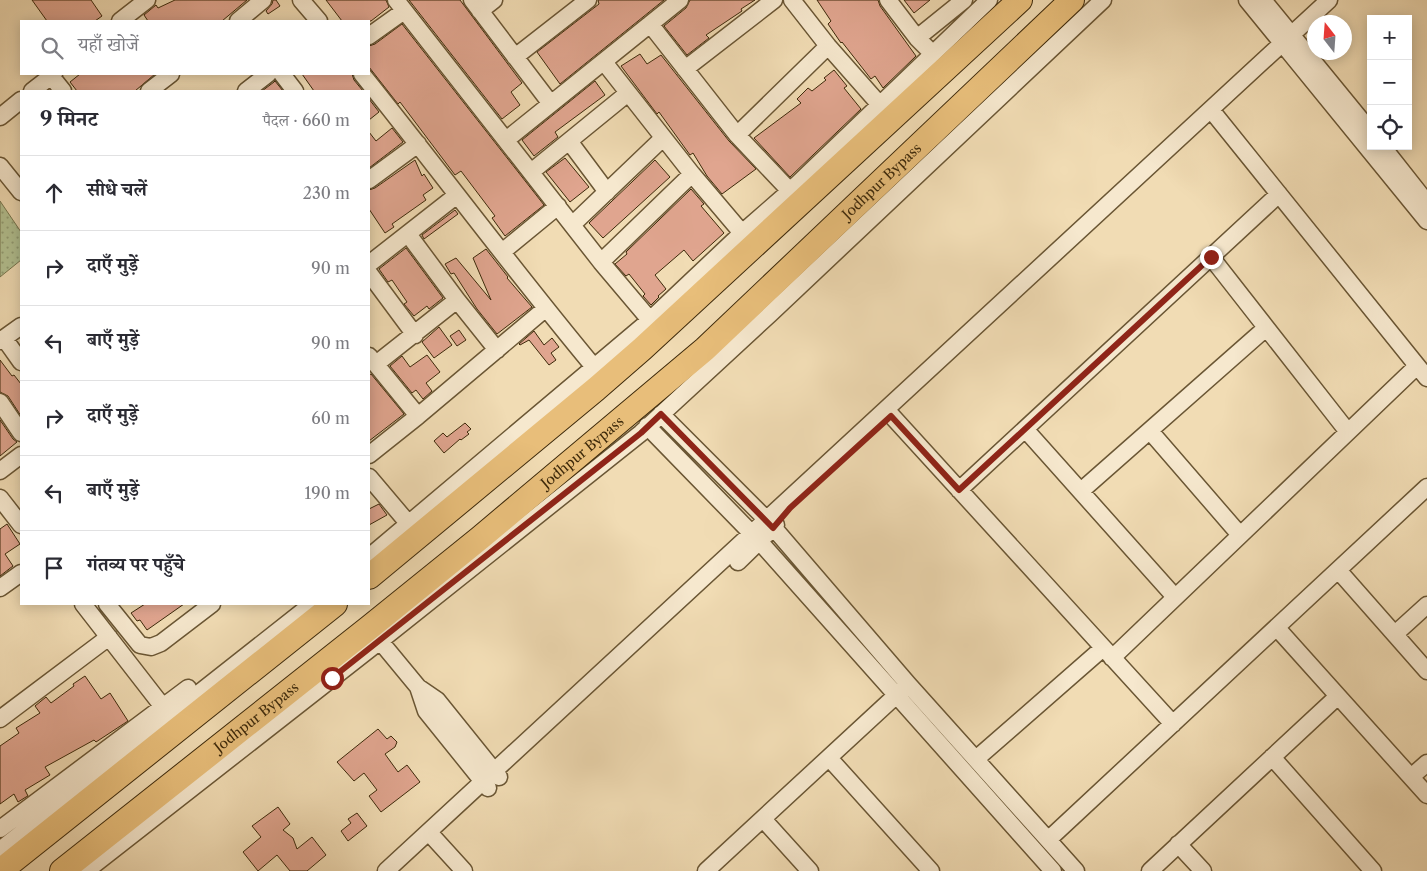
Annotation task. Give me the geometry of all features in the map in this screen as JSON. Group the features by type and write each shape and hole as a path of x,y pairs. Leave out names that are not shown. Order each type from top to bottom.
{"highway":[{"path":"370,575 642,349 1020,0"},
{"name":"Jodhpur Bypass","path":"62,871 363,633 480,538 705,349 1072,0"},
{"path":"0,870 334,605"}],"street":[{"path":"121,20 147,0"},
{"path":"239,20 263,0"},
{"path":"301,0 318,20"},
{"path":"494,0 476,5 551,104"},
{"path":"515,57 588,0"},
{"path":"506,140 680,0"},
{"path":"685,69 774,0"},
{"path":"792,0 828,46 880,105"},
{"path":"888,0 917,38 933,54"},
{"path":"917,38 964,0"},
{"path":"370,556 650,320 742,233 790,192 989,0"},
{"path":"86,871 380,641 648,426 1104,0"},
{"path":"1247,0 1290,42 1367,128"},
{"path":"1263,0 1290,42 1427,220"},
{"path":"770,524 891,416 1216,116 1329,0"},
{"path":"1326,15 1342,0"},
{"path":"370,35 400,6 601,262 650,320"},
{"path":"650,24 737,135 790,192"},
{"path":"386,871 491,779 756,538 1290,42 1307,30"},
{"path":"737,135 828,46"},
{"path":"604,62 692,174 742,233"},
{"path":"33,90 53,75 62,90"},
{"path":"150,90 170,75"},
{"path":"247,90 267,75"},
{"path":"283,75 294,90"},
{"path":"363,75 545,309 594,367"},
{"path":"531,172 628,93"},
{"path":"0,117 20,101"},
{"path":"976,759 1175,597 1348,432 1422,372 1216,116"},
{"path":"572,225 663,138"},
{"path":"569,142 607,192"},
{"path":"370,179 418,144"},
{"path":"1385,150 1427,203"},
{"path":"0,166 20,191"},
{"path":"601,262 692,174"},
{"path":"959,490 1279,194"},
{"path":"370,263 457,196"},
{"path":"502,252 558,206"},
{"path":"408,234 497,350"},
{"path":"1211,257 1348,432"},
{"path":"370,274 414,335"},
{"path":"418,416 372,360 414,335 457,300"},
{"path":"370,454 545,309"},
{"path":"20,327 2,340 20,361"},
{"path":"1081,492 1266,328"},
{"path":"0,402 20,432"},
{"path":"661,414 770,524 1053,871"},
{"path":"891,416 1173,724"},
{"path":"648,426 903,689 976,759 1076,871"},
{"path":"1024,429 1175,597"},
{"path":"1150,431 1240,535"},
{"path":"0,471 20,456"},
{"path":"370,478 408,523"},
{"path":"1049,839 1427,487"},
{"path":"1,502 20,524"},
{"path":"1338,570 1427,671"},
{"path":"0,588 20,574"},
{"path":"84,605 164,706"},
{"path":"114,606 140,645 151,647 161,643 211,605"},
{"path":"0,829 300,605"},
{"path":"0,850 311,605"},
{"path":"1395,634 1427,605"},
{"path":"1276,628 1427,795"},
{"path":"0,719 109,637"},
{"path":"380,641 418,687 437,700 491,779"},
{"path":"706,871 903,689"},
{"path":"1150,871 1338,696"},
{"path":"1272,757 1373,871"},
{"path":"829,758 931,871"},
{"path":"1411,777 1427,762"},
{"path":"399,871 491,779"},
{"path":"763,819 810,871"},
{"path":"434,838 464,871"},
{"path":"1178,844 1203,871"}],"green space":[{"path":"0,201 20,231 20,261 0,277"}],"building":[{"path":"32,0 91,0 102,16 96,20 46,20"},
{"path":"175,0 247,0 223,20 147,20 144,15 156,5 158,8"},
{"path":"273,0 276,0 280,6 268,14 266,11"},
{"path":"326,0 386,0 389,7 371,21 341,20"},
{"path":"409,0 460,0 522,83 511,92 520,105 502,119"},
{"path":"598,0 664,0 560,84 537,52 599,4"},
{"path":"690,0 755,0 706,35 709,38 687,55 664,26 686,8"},
{"path":"817,0 878,0 880,6 916,56 883,88 875,76 871,79 841,43 828,24 831,21"},
{"path":"904,0 930,0 914,13"},
{"path":"402,24 544,205 505,236 492,218 495,216 461,171 455,175 400,102 398,104 370,68 370,46"},
{"path":"640,54 647,64 661,55 729,141 756,169 722,194 707,176 693,153 690,155 659,112 657,114 621,66"},
{"path":"834,70 847,86 844,88 861,109 790,177 754,138 801,103 797,99 808,88 812,91 826,80 824,78"},
{"path":"79,75 154,75 136,90 76,90 70,82"},
{"path":"303,75 352,75 362,90 313,90"},
{"path":"595,81 605,95 555,132 558,137 534,156 522,140"},
{"path":"274,82 282,90 263,90"},
{"path":"370,100 379,112 370,119"},
{"path":"392,128 403,142 370,167 370,133 376,141"},
{"path":"565,158 589,187 570,202 546,172"},
{"path":"415,160 422,176 424,174 433,188 423,195 426,200 392,224 394,227 385,233 370,210 370,190"},
{"path":"655,160 670,177 603,238 589,223"},
{"path":"691,189 704,204 701,206 724,233 693,261 684,250 655,275 666,289 651,305 629,274 626,276 615,264"},
{"path":"455,210 458,214 424,239 422,235"},
{"path":"406,248 443,298 429,309 427,306 414,316 404,304 407,302 392,280 388,282 379,269"},
{"path":"486,249 507,278 532,307 497,334 477,309 454,273 451,274 445,264 456,258 491,300 473,258"},
{"path":"439,327 452,345 434,358 422,342"},
{"path":"459,330 466,340 457,346 450,336"},
{"path":"534,331 544,345 552,338 559,347 551,353 556,360 549,365 529,340 519,344"},
{"path":"427,355 440,372 426,383 432,391 423,399 416,390 412,393 390,366 402,356 410,367"},
{"path":"0,360 12,376 14,375 20,383 20,414 8,396 0,392"},
{"path":"370,374 404,414 370,440"},
{"path":"0,420 17,442 0,456"},
{"path":"465,423 471,429 467,432 469,434 444,453 434,441 443,433 447,437"},
{"path":"379,504 387,515 370,524 370,508"},
{"path":"7,524 20,544 5,554 13,566 0,576 0,529"},
{"path":"143,605 183,605 147,630 140,620 137,621 131,613"},
{"path":"85,676 101,699 110,693 128,721 96,742 94,740 45,767 50,775 25,790 28,796 18,802 14,794 0,804 0,746 19,733 16,728 40,713 35,706 46,697 51,703"},
{"path":"378,729 387,739 391,736 397,742 395,747 385,754 398,772 407,765 420,782 381,812 369,796 377,790 364,773 354,781 337,762"},
{"path":"278,807 290,824 283,830 293,838 297,849 312,837 326,855 307,871 290,871 277,855 258,871 243,852 261,837 252,826"},
{"path":"357,813 367,826 348,841 341,831 351,823 348,819"}],"route":[{"path":"332,678 641,433 661,414 773,528 790,508 891,416 959,490 1211,257"}]}
